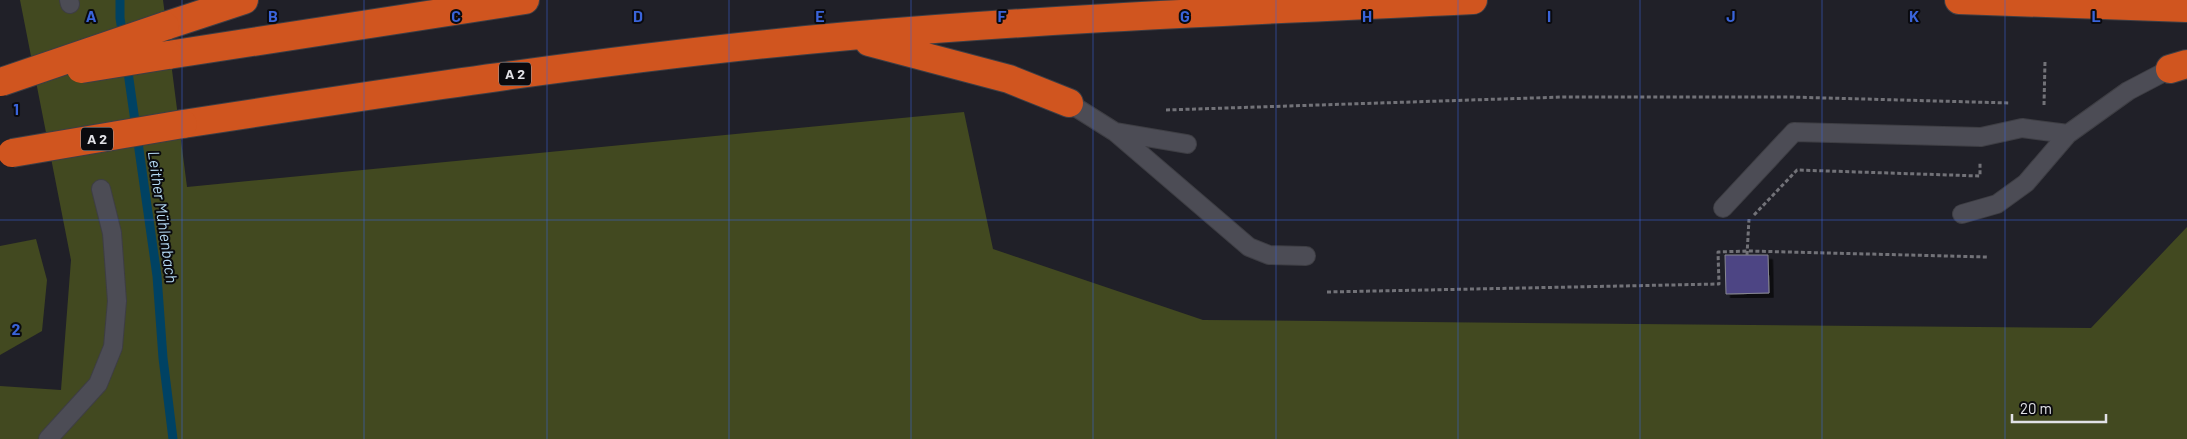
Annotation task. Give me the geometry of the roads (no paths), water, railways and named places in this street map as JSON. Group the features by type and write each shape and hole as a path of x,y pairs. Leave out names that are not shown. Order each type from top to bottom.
{"highway":[{"path":"0,82 244,0"},
{"path":"0,82 525,0"},
{"name":"A 2","path":"6,154 183,124 535,71 848,36 1132,16 1474,0"},
{"path":"1959,0 2187,8"},
{"path":"848,36 1009,79 1069,103"}],"lane":[{"path":"1962,214 1997,204 2026,183 2068,134 2128,91 2179,67"},
{"path":"1069,103 1115,132 1249,248 1270,255 1306,256"},
{"path":"1723,208 1794,132 1981,137 2022,128 2068,134"},
{"path":"1115,132 1187,144"},
{"path":"48,439 98,384 113,347 117,301 112,233 101,189"}],"waterway":[{"name":"Leither Mühlenbach","path":"120,0 123,37"},
{"name":"Leither Mühlenbach","path":"127,65 157,276 163,358 173,439"}]}
